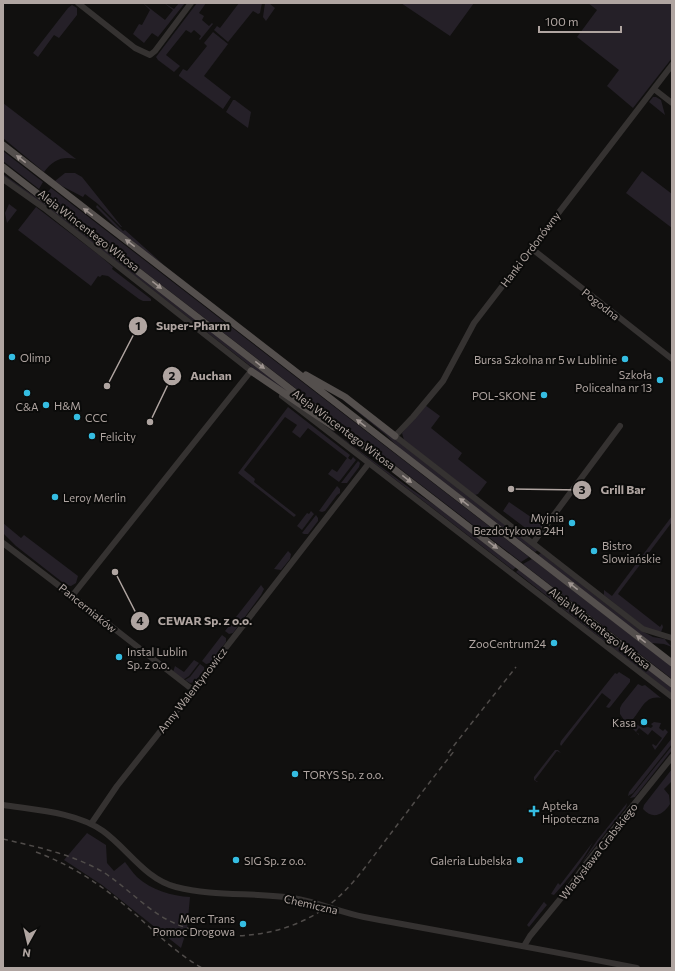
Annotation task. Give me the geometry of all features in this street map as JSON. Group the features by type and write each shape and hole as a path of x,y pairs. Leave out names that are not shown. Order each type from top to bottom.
{"main road":[{"name":"Aleja Wincentego Witosa","path":"3,145 672,663"},
{"name":"Aleja Wincentego Witosa","path":"3,166 672,684"},
{"path":"169,267 205,301"},
{"path":"290,368 345,397 394,436"},
{"path":"251,370 316,416 354,438"}],"street":[{"path":"78,3 135,48 150,55 155,51 191,3"},
{"name":"Hanki Ordonówny","path":"394,436 413,417 443,381 468,337 474,323 672,65"},
{"path":"654,89 672,103"},
{"name":"Aleja Wincentego Witosa","path":"3,179 44,208 369,463 672,697"},
{"name":"Pogodna","path":"531,248 672,359"},
{"path":"72,596 251,370"},
{"path":"533,543 620,426"},
{"path":"394,436 643,629 672,638"},
{"name":"Anny Walentynowicz","path":"91,824 117,786 369,463"},
{"name":"Pancerniaków","path":"3,538 19,552 21,556"},
{"name":"Pancerniaków","path":"3,543 193,690"},
{"name":"Władysława Grabskiego","path":"524,946 530,936 672,757"},
{"name":"Chemiczna","path":"3,805 70,816 91,824 111,838 154,877 166,884 176,887 218,893 292,898 362,916 638,968"}],"shaded area":[{"path":"143,3 165,20 173,10 164,3 174,9 179,3 185,3 158,37 152,33 144,43 133,34 139,24 142,25 150,10"},
{"path":"197,3 206,3 199,13 204,16 202,20 209,26 212,23 213,24 200,40 199,39 201,36 194,30 191,33 186,30 166,55 180,66 174,72 156,57"},
{"path":"239,3 262,3 260,13 258,14 253,11 228,42 214,30 217,26 220,28"},
{"path":"265,3 269,3 275,8 266,21 263,17"},
{"path":"401,3 474,3 450,36"},
{"path":"588,3 672,3 672,58 633,108 607,86 619,70 577,37 597,10"},
{"path":"72,5 77,8 77,15 59,38 54,35 38,57 33,53 68,8"},
{"path":"213,32 228,44 204,76 231,97 223,109 179,76 183,69 187,71 207,46 204,43"},
{"path":"653,97 661,100 665,115 649,102"},
{"path":"233,100 251,112 248,128 226,112"},
{"path":"3,103 76,159 66,158 58,160 51,164 44,172 3,138"},
{"path":"3,151 43,182 39,189 3,161"},
{"path":"642,171 672,194 672,228 626,193"},
{"path":"65,173 75,173 82,177 122,227 85,194 83,197 55,181"},
{"path":"3,174 64,217 317,413 276,386 105,253 3,177"},
{"path":"51,188 529,557 521,562 45,195"},
{"path":"9,204 17,210 7,223 5,213"},
{"path":"97,205 123,231 125,230 164,265 123,234 96,207"},
{"path":"36,207 99,255 113,267 112,269 151,299 151,301 143,301 139,299 108,276 98,276 91,286 18,230"},
{"path":"344,399 538,550 535,552 400,449 386,435 343,400"},
{"path":"425,405 440,416 431,428 462,453 458,459 487,482 478,494 475,495 404,440 402,433"},
{"path":"288,407 350,455 348,458 351,460 353,457 356,460 339,482 328,474 332,469 337,472 347,458 308,428 300,438 292,432 297,425 285,417 244,470 255,479 254,482 296,515 294,517 238,473"},
{"path":"314,417 411,489 442,510 516,567 513,570"},
{"path":"358,461 360,463 359,467 347,483 341,483"},
{"path":"337,486 340,489 340,493 325,511 319,511"},
{"path":"509,502 544,526 536,536 503,511"},
{"path":"311,511 314,514 302,530 297,526 307,513 309,514"},
{"path":"316,515 318,521 308,534 302,533"},
{"path":"672,516 672,522 618,594 660,627 662,624 663,627 661,632 648,630 604,595 604,590 612,596"},
{"path":"3,523 21,538 24,535 78,576 76,583 71,586 66,585 16,546 3,533"},
{"path":"288,551 291,554 290,559 281,570 274,569"},
{"path":"541,553 640,630 653,637 665,639 672,647 664,644 651,643 538,555"},
{"path":"532,559 672,667 672,679 523,564"},
{"path":"519,569 672,688 672,694 516,572"},
{"path":"261,585 264,589 261,595 233,633 229,634 225,631"},
{"path":"222,635 226,638 226,642 210,663 206,664 202,661"},
{"path":"194,660 199,663 189,676 183,680 173,672 175,666 184,672"},
{"path":"200,664 204,667 204,671 195,682 190,683 185,680 190,677"},
{"path":"619,672 630,679 630,682 609,708 606,707 611,700 602,693 561,746 561,741 615,673 617,674"},
{"path":"638,684 642,686 645,685 661,698 647,701 633,719 624,720 620,714 620,708"},
{"path":"654,722 661,723 659,728 663,731 665,729 668,732 655,750 652,745 653,744 656,746 662,738 652,730 648,735 639,728 636,732 632,728 636,724 643,728 651,728 653,726 651,724"},
{"path":"672,738 672,744 633,793 628,796 629,792"},
{"path":"672,746 672,750 635,797 630,798"},
{"path":"555,750 558,750 561,753 557,751 535,780 537,782 534,780 534,777"},
{"path":"672,769 672,781 664,789 669,795 670,804 658,815 650,814 643,809 644,805"},
{"path":"627,803 626,807 581,864 598,839"},
{"path":"87,833 106,845 107,863 114,871 125,862 137,877 155,889 169,894 190,897 187,929 181,948 102,885 64,860"},
{"path":"593,842 585,856 570,876 554,895 551,894 558,883 560,885"},
{"path":"546,899 544,902 547,905 529,927 527,925"}],"railway":[{"path":"448,753 516,667"},
{"path":"3,839 79,860 103,872 158,914 186,928 230,936 253,935 275,931 296,924 316,914 334,901 348,887 455,750"},
{"path":"36,852 70,868 102,887 132,911 171,946 202,968"}],"place":[{"name":"Olimp","path":"12,357"},
{"name":"Bursa Szkolna nr 5 w Lublinie","path":"625,359"},
{"name":"Szkoła Policealna nr 13","path":"660,380"},
{"name":"Super-Pharm","path":"107,386"},
{"name":"C&A","path":"27,393"},
{"name":"POL-SKONE","path":"544,395"},
{"name":"H&M","path":"46,405"},
{"name":"CCC","path":"77,417"},
{"name":"Auchan","path":"150,422"},
{"name":"Felicity","path":"92,436"},
{"name":"Grill Bar","path":"511,489"},
{"name":"Leroy Merlin","path":"55,497"},
{"name":"Myjnia Bezdotykowa 24H","path":"572,523"},
{"name":"Bistro Slowiańskie","path":"594,551"},
{"name":"CEWAR Sp. z o.o.","path":"115,572"},
{"name":"ZooCentrum24","path":"554,643"},
{"name":"Instal Lublin Sp. z o.o.","path":"119,657"},
{"name":"Kasa","path":"644,722"},
{"name":"TORYS Sp. z o.o.","path":"295,774"},
{"name":"Apteka Hipoteczna","path":"534,811"},
{"name":"SIG Sp. z o.o.","path":"236,860"},
{"name":"Galeria Lubelska","path":"520,860"},
{"name":"Merc Trans Pomoc Drogowa","path":"243,924"}]}
